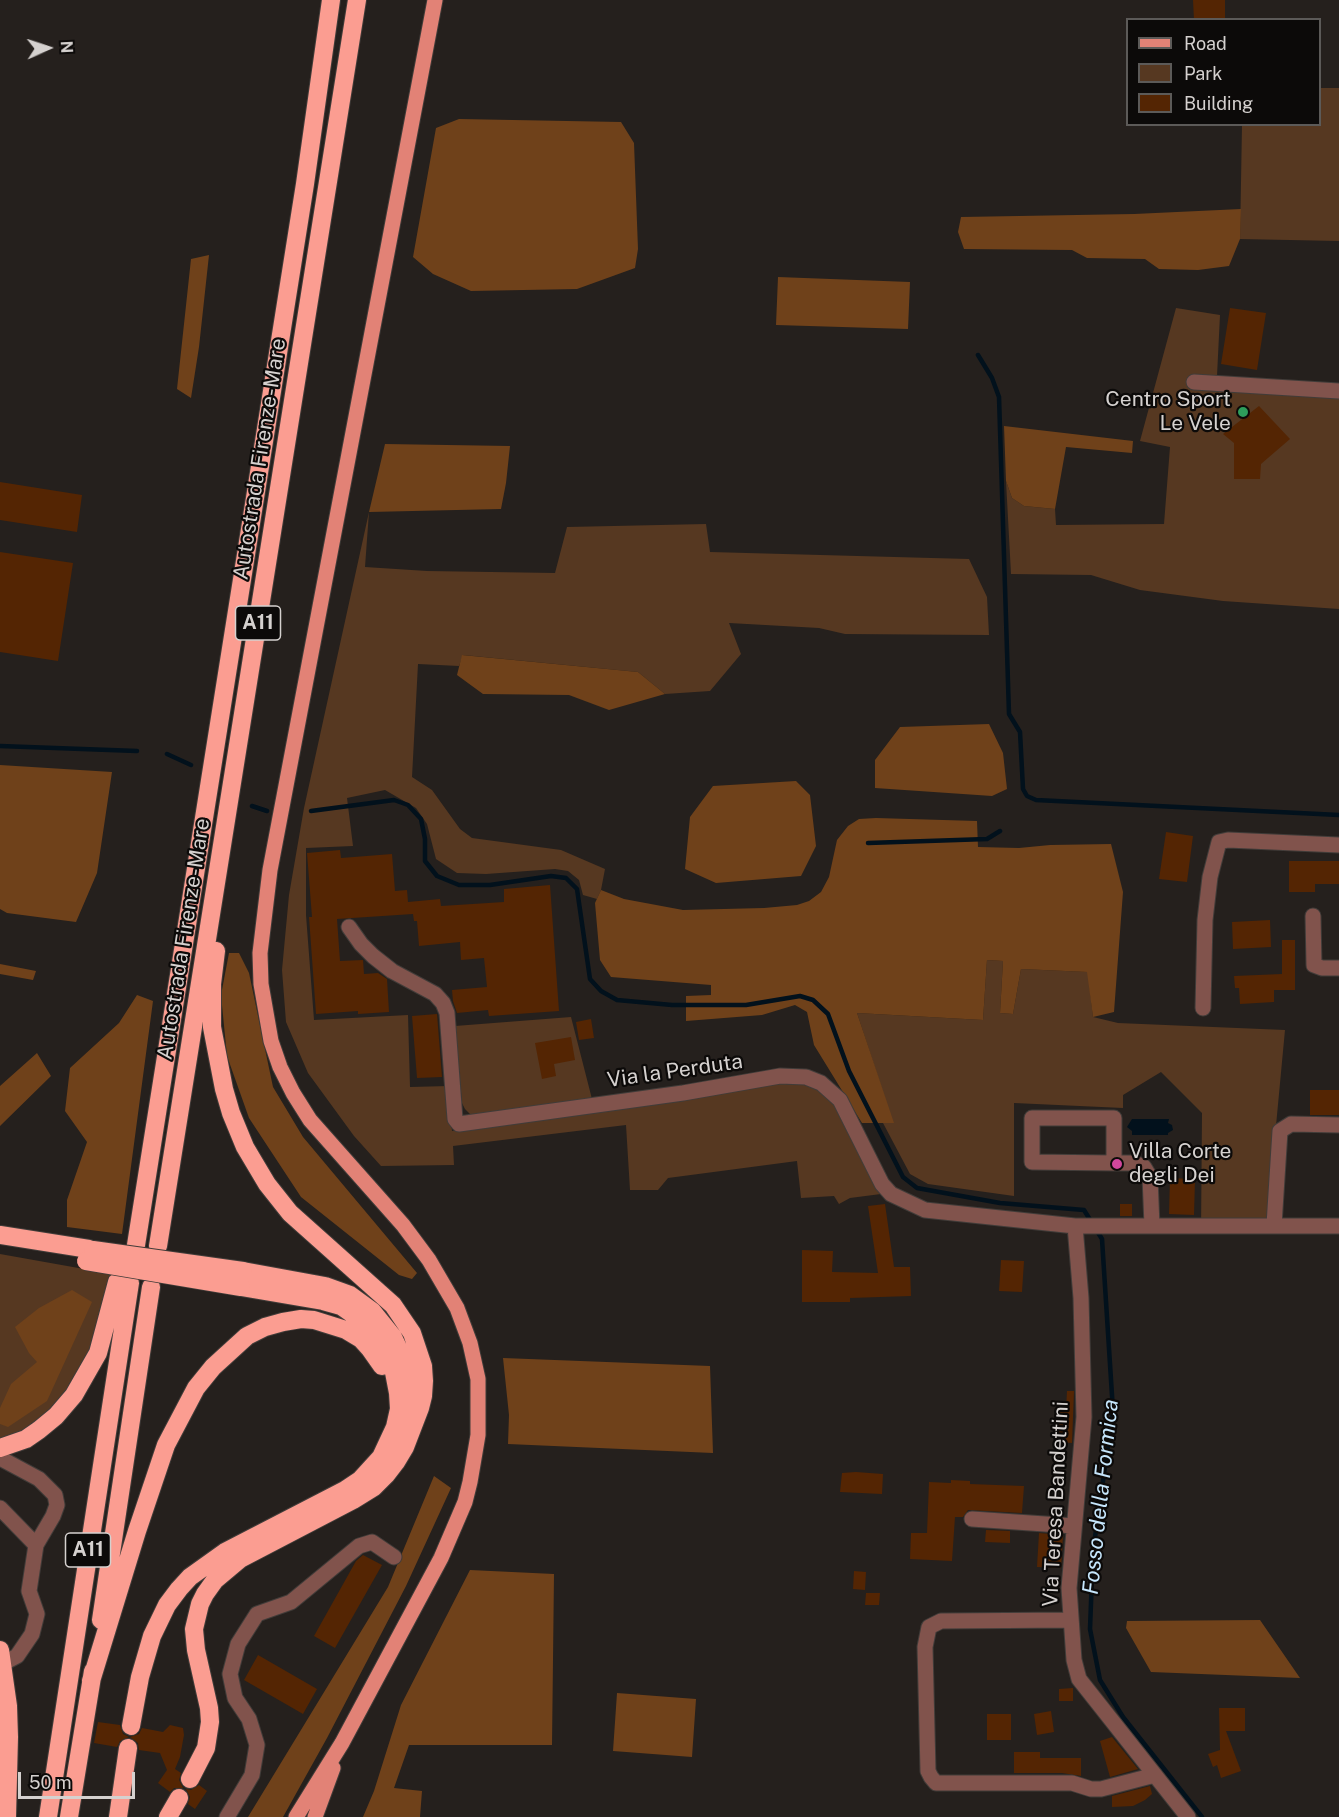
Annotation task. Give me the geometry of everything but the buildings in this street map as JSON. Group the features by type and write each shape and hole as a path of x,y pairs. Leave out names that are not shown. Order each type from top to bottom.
{"highway":[{"name":"Autostrada Firenze-Mare","path":"132,1244 149,1157 305,184 331,0"},
{"name":"Autostrada Firenze-Mare","path":"158,1246 357,0"},
{"path":"190,1779 206,1748 210,1722 194,1629 205,1594 215,1580 240,1559 374,1487 396,1462 423,1396 424,1381 423,1366 412,1333 393,1305 378,1289 306,1228 272,1191 255,1166 231,1113 215,1044 212,1008 236,764"},
{"path":"0,1235 88,1255"},
{"path":"0,1247 88,1255 242,1279 325,1286 350,1295 372,1311 393,1337 408,1370 412,1401 412,1427"},
{"path":"131,1726 140,1677 152,1636 167,1605 179,1589 198,1571 225,1552 360,1480 371,1470 389,1444 395,1427 399,1408 393,1367 375,1334 360,1318 341,1306 242,1279"},
{"name":"A11","path":"0,1448 26,1439 39,1430 56,1416 74,1395 98,1353 123,1282 48,1817"},
{"name":"A11","path":"69,1817 92,1682 151,1287"},
{"path":"92,1682 137,1531 166,1445 196,1388 230,1349 247,1336 283,1322 308,1320 332,1325 361,1339 370,1349 380,1362 399,1408"},
{"path":"1,1657 8,1706 7,1817"},
{"path":"118,1817 128,1748"},
{"path":"168,1817 179,1798"}],"main road":[{"path":"296,1817 342,1743 450,1538 465,1502 478,1435 478,1378 465,1325 429,1260 381,1199 310,1120 293,1093 280,1067 271,1041 261,984 260,953 270,870 435,0"},
{"path":"315,1817 342,1743"}],"street":[{"path":"1194,382 1339,391"},
{"path":"1203,1008 1205,920 1210,877 1219,842 1228,840 1339,845"},
{"path":"1313,916 1314,965 1322,968 1339,968"},
{"name":"Via la Perduta","path":"349,927 373,956 392,971 435,994 443,1003 447,1013 455,1119 459,1124 683,1093 780,1076 806,1077 821,1083 840,1100 882,1184 893,1197 925,1210 1075,1226"},
{"path":"1114,1162 1114,1118 1032,1118 1032,1162 1114,1162 1134,1163 1144,1167 1150,1177 1152,1226"},
{"path":"1274,1225 1280,1131 1291,1124 1339,1125"},
{"path":"1075,1226 1339,1226"},
{"name":"Via Teresa Bandettini","path":"1075,1226 1081,1298 1084,1417 1069,1588 1074,1660 1079,1678 1188,1817"},
{"path":"0,1458 39,1479 55,1495 57,1505 36,1545 29,1591 37,1614 32,1634 17,1656 1,1657"},
{"path":"0,1508 36,1545"},
{"path":"972,1519 1074,1526"},
{"path":"227,1817 252,1775 257,1745 249,1719 236,1698 230,1674 238,1644 257,1614 291,1602 359,1545 372,1542 394,1557"},
{"path":"1071,1620 941,1622 929,1627 925,1647 928,1771 931,1778 936,1783 1072,1783 1091,1789 1101,1789 1155,1775"}],"green space":[{"path":"1321,88 1339,88 1339,241 1240,239 1242,126 1321,126"},
{"name":"Centro Sport Le Vele","path":"1176,308 1220,315 1217,376 1339,384 1339,609 1223,601 1140,590 1091,575 1011,574 1006,481 1012,498 1024,506 1055,509 1056,525 1164,524 1170,447 1140,441"},
{"path":"369,512 365,567 427,571 555,573 567,527 706,524 710,552 969,559 987,597 989,635 845,634 819,628 729,623 741,654 710,691 665,694 638,672 463,655 459,666 418,664 412,777 432,790 460,829 472,838 561,850 605,869 597,899 583,895 579,880 568,871 555,869 486,874 457,873 436,859 427,824 416,808 385,790 347,798 353,846 306,848 306,915 314,1020 408,1015 410,1087 449,1086 452,1131 791,1082 806,1082 823,1091 841,1114 881,1194 850,1198 839,1204 834,1196 801,1198 797,1161 668,1178 658,1190 630,1190 626,1125 453,1146 454,1165 381,1166 354,1136 308,1073 286,1022 282,970 289,895 304,808"},
{"path":"987,960 1003,961 1000,1013 1013,1014 1021,969 1088,972 1093,1017 1118,1023 1285,1030 1266,1232 1201,1233 1202,1113 1161,1072 1123,1095 1123,1108 1014,1103 1014,1196 928,1184 910,1174 883,1123 893,1123 857,1013 983,1020"},
{"path":"571,1017 592,1099 479,1115 470,1114 465,1109 462,1103 455,1026"},
{"path":"0,1254 112,1274 95,1342 78,1380 38,1424 0,1441"}],"shaded area":[{"path":"459,119 621,122 634,143 638,249 635,268 577,289 471,291 433,274 413,257 436,128"},
{"path":"1241,209 1240,239 1229,266 1198,270 1159,269 1145,259 1087,258 1072,250 964,249 958,232 961,217 1134,214"},
{"path":"209,255 191,398 177,389 191,259"},
{"path":"778,277 910,282 908,329 776,325"},
{"path":"1004,426 1133,441 1132,453 1066,447 1055,509 1024,506 1012,498 1006,481"},
{"path":"385,444 510,446 501,509 369,512"},
{"path":"462,655 638,672 665,694 609,710 569,695 483,694 457,675"},
{"path":"989,724 1003,753 1007,789 992,796 875,788 875,760 900,727"},
{"path":"0,765 112,772 97,873 76,922 7,913 0,909"},
{"path":"796,781 810,795 816,846 801,876 716,883 685,869 690,817 713,786"},
{"path":"859,819 977,821 978,847 1019,848 1111,844 1123,892 1114,1012 1093,1017 1087,972 1021,969 1013,1014 1000,1013 1003,961 987,960 983,1020 857,1013 894,1123 862,1123 814,1045 807,1012 795,1005 762,1015 686,1021 686,996 711,995 711,985 611,977 600,960 595,903 601,890 624,899 683,910 797,905 809,901 821,892 829,877 837,840 848,826"},
{"path":"229,953 239,953 249,973 273,1087 303,1137 417,1273 412,1279 399,1275 301,1197 249,1118 227,1056 221,995"},
{"path":"0,964 36,971 33,980 0,974"},
{"path":"137,995 153,1001 122,1234 67,1227 67,1200 87,1142 65,1111 70,1068 119,1023"},
{"path":"37,1053 51,1076 0,1126 0,1086"},
{"path":"72,1290 92,1302 47,1401 8,1427 0,1424 0,1408 11,1384 37,1362 29,1353 15,1327 39,1308"},
{"path":"503,1358 710,1366 713,1453 508,1444 509,1415"},
{"path":"434,1476 451,1488 406,1586 327,1738 283,1817 248,1817 388,1587"},
{"path":"470,1570 554,1574 552,1745 409,1745 394,1788 422,1791 420,1817 363,1817 374,1791 401,1705"},
{"path":"1260,1620 1300,1678 1151,1672 1126,1628 1127,1621"},
{"path":"617,1693 696,1699 692,1757 613,1751"}],"water":[{"path":"1132,1119 1169,1119 1168,1123 1172,1125 1173,1130 1168,1135 1132,1135 1132,1131 1127,1127"}],"waterway":[{"path":"978,355 992,378 999,397 1009,714 1020,732 1023,789 1027,796 1036,800 1339,815"},
{"path":"0,746 137,751"},
{"name":"Fosso della Formica","path":"167,754 191,765"},
{"name":"Fosso della Formica","path":"311,811 394,800 408,805 421,819 425,839 425,861 437,876 459,885 490,885 551,876 566,878 577,889 590,979 601,991 617,1000 672,1005 746,1005 800,996 813,1000 828,1014 849,1071 903,1177 917,1188 1000,1203 1084,1210 1102,1239 1113,1411 1093,1551 1090,1629 1100,1680 1123,1717 1202,1817"},
{"name":"Fosso della Formica","path":"252,806 267,811"},
{"path":"868,843 987,839 1000,831"}],"place":[{"name":"Centro Sport Le Vele","path":"1243,412"},
{"name":"Villa Corte degli Dei","path":"1117,1164"}]}
